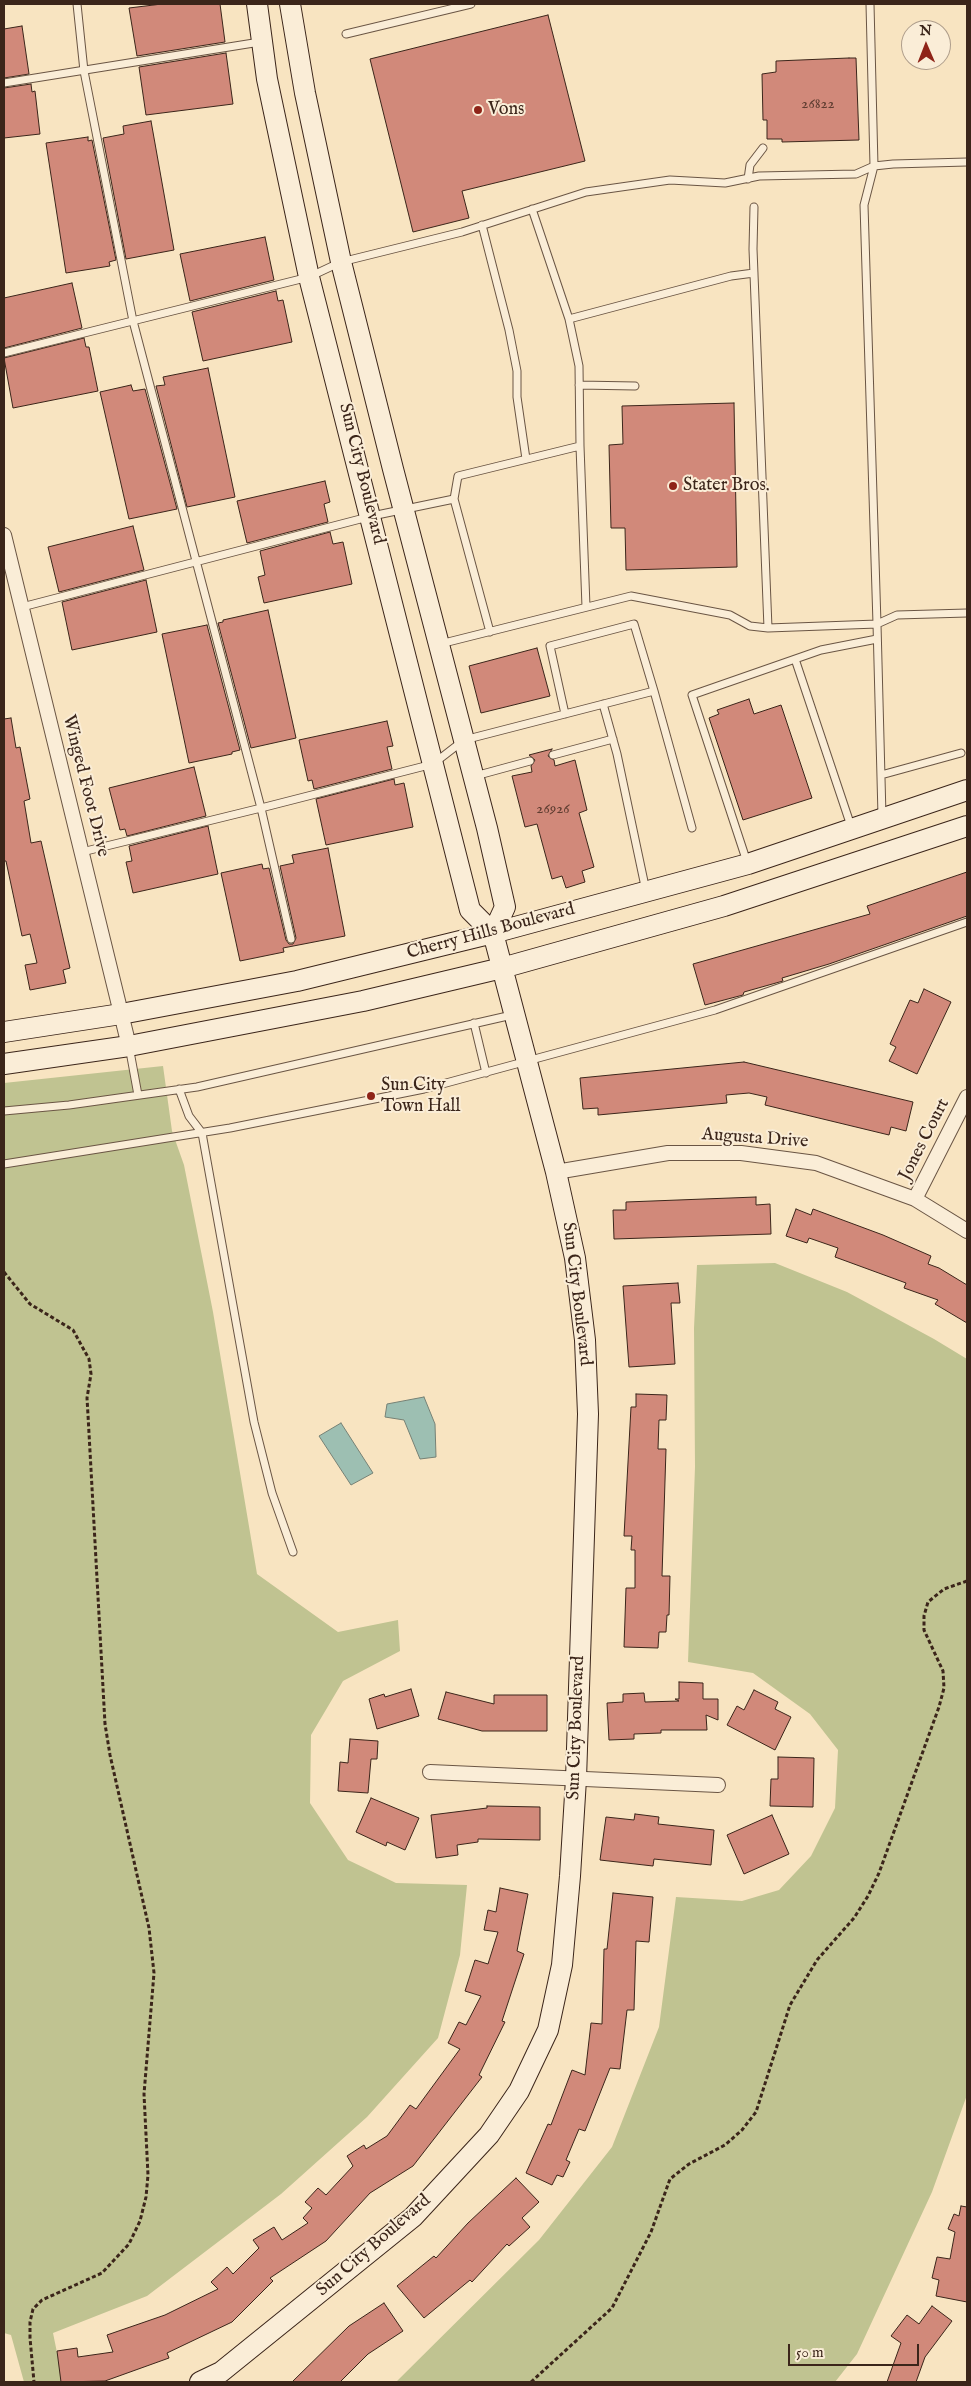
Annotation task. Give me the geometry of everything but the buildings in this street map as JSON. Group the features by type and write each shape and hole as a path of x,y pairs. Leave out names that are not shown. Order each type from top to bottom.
{"street":[{"name":"Sun City Boulevard","path":"200,2382 221,2372 413,2217 489,2135 519,2091 548,2030 562,1965 570,1876 576,1779 587,1405 585,1340 575,1258 556,1172 493,933 470,910 372,516 309,277 285,168 257,4"},
{"name":"Sun City Boulevard","path":"290,4 305,93 341,262 403,509 474,776 505,907 493,933"},
{"name":"Winged Foot Drive","path":"4,535 129,1046"},
{"name":"Cherry Hills Boulevard","path":"4,1032 121,1014 297,981 493,933 748,864 967,790"},
{"name":"Cherry Hills Boulevard","path":"4,1064 129,1046 362,1002 502,968 724,906 967,826"},
{"name":"Jones Court","path":"915,1200 967,1096"},
{"name":"Augusta Drive","path":"556,1172 668,1153 742,1153 816,1163 915,1200 967,1231"},
{"path":"430,1772 718,1785"}],"lane":[{"path":"77,4 84,71 133,320 261,808 291,940"},
{"path":"346,34 471,4"},
{"path":"870,4 874,166 864,205 882,819"},
{"path":"4,83 262,42"},
{"path":"748,178 750,165 763,148"},
{"path":"4,353 309,277 341,262 482,226 594,190 670,180 724,183 758,176 856,174 874,166 967,162"},
{"path":"754,207 754,273 768,628"},
{"path":"532,209 569,319 579,366 586,607"},
{"path":"482,226 510,330 517,371 517,397 526,460"},
{"path":"569,319 731,276 754,273"},
{"path":"579,385 635,386"},
{"path":"490,632 454,500 458,476 580,446"},
{"path":"22,607 198,563 372,516 454,500"},
{"path":"439,644 631,596 730,614 750,626 768,628 877,624 897,615 967,613"},
{"path":"565,714 550,646 634,624 692,828"},
{"path":"748,864 692,695 821,650 877,639"},
{"path":"796,659 852,829"},
{"path":"82,852 434,764 464,740 654,691"},
{"path":"603,704 613,739 646,892"},
{"path":"553,755 613,739"},
{"path":"881,775 961,752"},
{"path":"474,776 530,761"},
{"path":"4,1164 202,1133 424,1089 715,1010 967,922"},
{"path":"4,1111 69,1105 179,1089 514,1014"},
{"path":"474,1023 486,1073"},
{"path":"129,1046 138,1095"},
{"path":"179,1089 189,1116 202,1133 254,1422 272,1493 293,1552"}],"path":[{"path":"4,1272 30,1304 73,1330 89,1359 92,1374 87,1398 105,1724 112,1765 149,1928 154,1973 144,2094 148,2175 146,2197 140,2221 129,2244 102,2273 42,2300 34,2309 30,2330 34,2382"},
{"path":"531,2382 612,2308 651,2232 670,2179 689,2164 725,2145 742,2130 756,2112 790,2005 817,1960 854,1918 868,1896 879,1873 938,1707 944,1688 942,1671 924,1630 924,1616 928,1602 944,1589 967,1582"}],"green space":[{"path":"163,1066 172,1131 184,1165 213,1312 257,1574 338,1632 398,1620 400,1651 343,1681 311,1735 310,1803 348,1860 396,1883 467,1885 460,1955 438,2038 367,2117 281,2194 147,2296 53,2333 63,2382 24,2382 11,2335 4,2333 4,1083"},
{"path":"775,1263 847,1292 967,1359 967,2095 932,2192 857,2354 835,2382 396,2382 539,2240 612,2147 659,2027 676,1897 742,1901 779,1890 811,1856 835,1808 838,1750 810,1714 753,1673 688,1662 695,1467 694,1328 697,1265"}],"shaded area":[{"path":"424,1397 435,1424 436,1457 420,1459 404,1420 385,1417 387,1404"},
{"path":"341,1423 373,1473 351,1485 319,1436"}],"place":[{"name":"Vons","path":"478,110"},
{"name":"Stater Bros.","path":"673,486"},
{"name":"Sun City Town Hall","path":"371,1096"}]}
